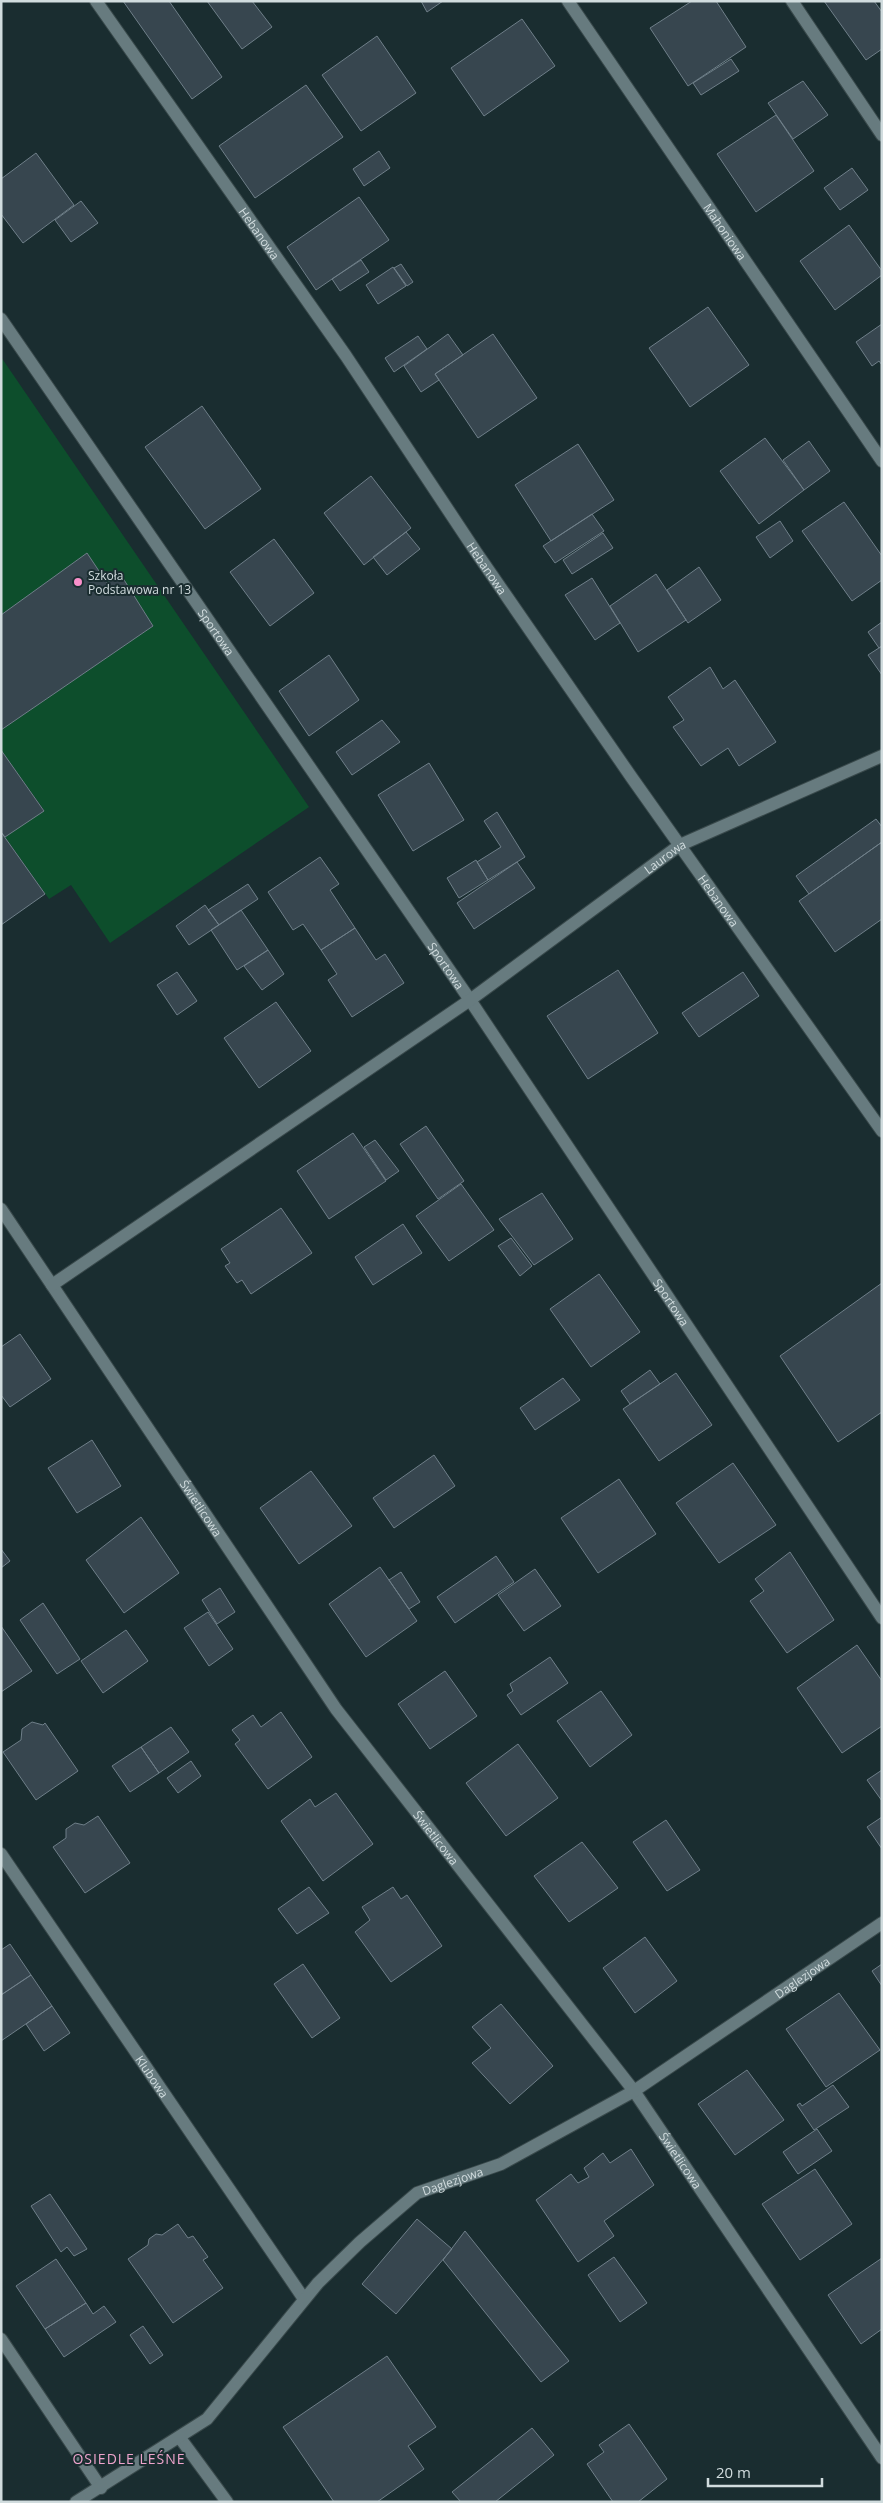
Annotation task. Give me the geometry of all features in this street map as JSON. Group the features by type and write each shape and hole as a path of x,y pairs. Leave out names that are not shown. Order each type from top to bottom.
{"street":[{"name":"Hebanowa","path":"96,1 346,356 476,552 882,1131"},
{"name":"Mahoniowa","path":"568,1 882,461"},
{"path":"792,1 882,135"},
{"name":"Sportowa","path":"1,319 470,1000 882,1618"},
{"name":"Laurowa","path":"52,1285 470,1000 680,845 882,756"},
{"name":"Świetlicowa","path":"1,1209 336,1709 634,2091 882,2458"},
{"name":"Klubowa","path":"1,1854 304,2299"},
{"name":"Daglezjowa","path":"76,2502 180,2438 207,2419 304,2299 360,2242 416,2193 501,2164 634,2091 882,1923"},
{"path":"1,2339 101,2488"},
{"path":"180,2438 227,2502"}],"green space":[{"name":"Szkoła Podstawowa nr 13","path":"1,357 309,807 110,943 71,885 49,899 5,837 44,810 1,750 1,730 153,626 121,575 107,583 87,554 1,615"}],"building":[{"path":"123,1 169,1 222,77 192,99"},
{"path":"207,1 252,1 272,27 242,49"},
{"path":"421,1 443,1 427,12"},
{"path":"692,1 716,1 746,47 688,86 650,28"},
{"path":"824,1 874,1 882,12 882,49 866,60"},
{"path":"522,19 555,66 484,116 451,68"},
{"path":"377,36 416,93 361,131 322,75"},
{"path":"731,59 739,71 701,95 693,83"},
{"path":"803,81 828,115 793,139 768,103"},
{"path":"306,85 343,137 255,198 219,146"},
{"path":"776,115 814,171 756,212 717,154"},
{"path":"379,151 390,168 364,186 353,169"},
{"path":"36,153 74,205 23,243 1,214 1,179"},
{"path":"852,168 868,190 840,210 824,188"},
{"path":"359,197 389,240 316,290 287,247"},
{"path":"81,201 98,223 71,242 55,220"},
{"path":"849,225 882,271 882,275 835,310 800,261"},
{"path":"361,260 369,272 340,291 332,279"},
{"path":"401,264 413,282 407,286 394,268"},
{"path":"393,267 406,286 378,304 366,285"},
{"path":"708,307 749,365 690,407 649,348"},
{"path":"882,324 882,365 879,361 872,366 856,342"},
{"path":"448,334 463,355 435,374 439,380 421,392 404,366"},
{"path":"493,334 537,398 478,438 435,374"},
{"path":"418,336 427,349 394,372 385,358"},
{"path":"202,406 261,489 205,529 145,447"},
{"path":"765,438 804,490 759,524 720,471"},
{"path":"809,441 830,471 804,490 783,460"},
{"path":"578,444 614,500 551,541 515,485"},
{"path":"371,476 411,528 364,565 324,513"},
{"path":"844,502 882,556 882,580 852,601 802,531"},
{"path":"592,514 604,531 555,563 543,546"},
{"path":"780,521 793,541 770,558 756,537"},
{"path":"406,532 420,549 387,575 373,557"},
{"path":"603,533 613,548 572,574 563,560"},
{"path":"274,539 314,593 270,626 230,572"},
{"path":"87,553 107,583 121,575 153,626 1,730 1,615"},
{"path":"699,567 721,600 688,623 667,590"},
{"path":"656,574 686,620 638,652 610,606"},
{"path":"592,578 620,623 595,640 565,595"},
{"path":"882,622 882,646 879,648 868,632"},
{"path":"882,646 882,675 868,655"},
{"path":"329,655 359,700 309,736 279,691"},
{"path":"710,667 723,689 735,680 776,742 739,766 728,748 701,766 673,727 684,720 668,697"},
{"path":"382,720 400,742 352,775 336,752"},
{"path":"1,750 44,811 5,837 1,832"},
{"path":"429,763 464,820 413,851 378,795"},
{"path":"497,812 525,857 488,880 477,862 501,847 484,821"},
{"path":"876,819 882,827 882,842 809,894 796,876"},
{"path":"1,832 45,894 1,925"},
{"path":"882,842 882,919 835,952 799,901"},
{"path":"320,857 339,884 330,890 355,928 321,950 303,924 293,930 268,892"},
{"path":"476,860 488,880 459,898 447,878"},
{"path":"517,862 535,888 474,929 457,903"},
{"path":"248,884 258,899 219,925 208,910"},
{"path":"205,905 219,925 189,945 176,926"},
{"path":"241,910 268,950 237,970 211,930"},
{"path":"355,928 376,960 385,954 404,983 352,1017 328,980 337,974 321,950"},
{"path":"268,950 284,974 262,990 244,966"},
{"path":"618,970 658,1033 588,1079 547,1016"},
{"path":"177,972 197,1001 177,1015 157,985"},
{"path":"743,972 759,996 699,1037 682,1013"},
{"path":"276,1002 311,1051 259,1088 224,1038"},
{"path":"426,1126 464,1181 438,1199 400,1144"},
{"path":"353,1133 386,1181 329,1219 297,1171"},
{"path":"375,1140 399,1171 386,1180 364,1147"},
{"path":"461,1184 494,1230 449,1261 416,1216"},
{"path":"542,1193 573,1239 534,1265 499,1219"},
{"path":"281,1208 312,1253 251,1294 242,1280 237,1283 225,1266 230,1263 221,1249"},
{"path":"403,1224 422,1253 373,1285 355,1257"},
{"path":"511,1238 532,1266 520,1276 498,1246"},
{"path":"599,1274 640,1332 591,1367 550,1309"},
{"path":"882,1283 882,1412 838,1442 780,1356"},
{"path":"20,1334 51,1379 10,1407 1,1395 1,1347"},
{"path":"650,1370 660,1384 630,1404 621,1391"},
{"path":"676,1373 712,1425 659,1461 623,1409"},
{"path":"563,1378 580,1400 535,1430 520,1408"},
{"path":"92,1440 121,1486 77,1513 48,1468"},
{"path":"434,1455 455,1486 394,1528 373,1498"},
{"path":"733,1463 776,1525 719,1563 676,1503"},
{"path":"311,1471 352,1526 299,1564 260,1508"},
{"path":"619,1479 656,1534 598,1573 561,1518"},
{"path":"141,1517 179,1573 124,1613 86,1560"},
{"path":"1,1549 10,1561 1,1568"},
{"path":"790,1552 834,1620 787,1653 750,1601 764,1591 755,1579"},
{"path":"496,1556 514,1582 455,1623 437,1597"},
{"path":"380,1567 417,1621 366,1657 329,1604"},
{"path":"535,1569 561,1606 524,1631 498,1595"},
{"path":"401,1572 420,1602 409,1609 389,1580"},
{"path":"220,1588 235,1612 217,1624 202,1600"},
{"path":"43,1603 80,1659 57,1674 20,1620"},
{"path":"208,1612 233,1649 209,1666 184,1628"},
{"path":"1,1626 32,1671 1,1692"},
{"path":"126,1630 148,1661 103,1693 81,1661"},
{"path":"857,1645 882,1681 882,1726 842,1753 797,1688"},
{"path":"550,1657 568,1683 521,1715 507,1695 513,1691 510,1684"},
{"path":"445,1671 477,1716 430,1749 398,1704"},
{"path":"601,1691 632,1735 590,1767 557,1721"},
{"path":"281,1712 312,1757 268,1789 235,1744 240,1740 232,1730 253,1715 261,1727"},
{"path":"32,1722 43,1725 45,1723 78,1771 36,1800 3,1752 21,1740 22,1729"},
{"path":"171,1727 189,1752 159,1773 141,1747"},
{"path":"518,1744 558,1798 506,1836 466,1783"},
{"path":"141,1747 159,1773 130,1792 112,1766"},
{"path":"191,1761 201,1776 178,1793 167,1778"},
{"path":"882,1770 882,1801 867,1780"},
{"path":"336,1793 373,1844 323,1881 281,1821 310,1799 315,1807"},
{"path":"98,1816 130,1863 85,1893 53,1847 66,1838 66,1829 75,1823 84,1825"},
{"path":"882,1817 882,1849 867,1827"},
{"path":"666,1820 700,1870 667,1891 633,1842"},
{"path":"582,1842 618,1888 569,1922 534,1876"},
{"path":"309,1887 329,1913 297,1934 278,1909"},
{"path":"393,1887 401,1899 407,1895 442,1946 391,1982 355,1932 370,1920 362,1907"},
{"path":"645,1937 677,1981 635,2013 603,1968"},
{"path":"10,1944 31,1975 1,1995 1,1950"},
{"path":"303,1964 340,2018 312,2038 274,1984"},
{"path":"882,1964 882,1986 872,1971"},
{"path":"31,1975 52,2006 1,2041 1,1995"},
{"path":"839,1993 880,2050 826,2087 786,2029"},
{"path":"501,2004 553,2066 510,2104 472,2063 491,2048 472,2027"},
{"path":"52,2006 70,2033 44,2051 26,2024"},
{"path":"747,2070 784,2120 735,2155 698,2104"},
{"path":"833,2085 849,2107 814,2130 797,2105 800,2103 802,2106"},
{"path":"817,2129 832,2151 798,2174 783,2152"},
{"path":"631,2149 654,2185 604,2221 614,2236 578,2262 536,2200 571,2174 578,2183 589,2177 584,2168 603,2153 610,2163"},
{"path":"815,2169 852,2224 800,2260 762,2204"},
{"path":"50,2194 87,2249 74,2256 67,2247 61,2252 31,2206"},
{"path":"417,2219 452,2249 396,2314 362,2284"},
{"path":"178,2224 188,2238 193,2236 208,2257 203,2260 223,2288 173,2323 128,2259 148,2245 149,2239 156,2234 162,2235"},
{"path":"465,2231 569,2361 541,2382 443,2260"},
{"path":"614,2257 647,2303 620,2322 588,2275"},
{"path":"882,2258 882,2329 861,2344 828,2295"},
{"path":"56,2259 86,2303 45,2329 16,2286"},
{"path":"86,2303 93,2314 104,2306 116,2322 64,2357 45,2329"},
{"path":"143,2326 163,2355 150,2364 130,2335"},
{"path":"387,2356 436,2427 408,2446 424,2469 377,2502 334,2502 283,2427"},
{"path":"629,2424 667,2479 638,2502 613,2502 587,2464 604,2452 599,2445"},
{"path":"532,2428 554,2455 495,2502 461,2502 452,2492"}],"place":[{"name":"Szkoła Podstawowa nr 13","path":"78,582"}],"district":[{"name":"OSIEDLE LEŚNE","path":"129,2458"}]}
